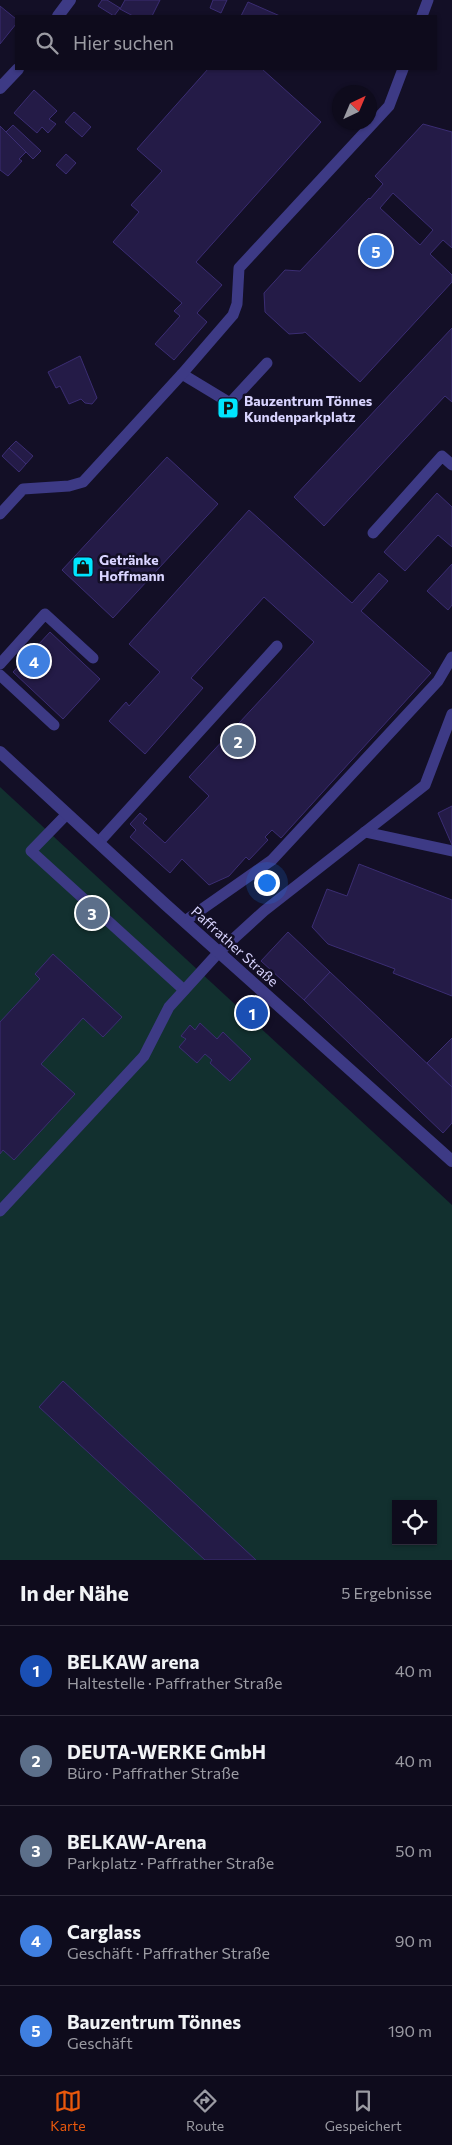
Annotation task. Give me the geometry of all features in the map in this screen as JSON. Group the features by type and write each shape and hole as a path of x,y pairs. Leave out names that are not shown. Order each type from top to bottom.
{"street":[{"path":"59,15 70,0"},
{"path":"0,88 17,70"},
{"name":"Paffrather Straße","path":"0,752 452,1162"}],"lane":[{"path":"422,15 428,0"},
{"path":"0,514 23,489 69,486 83,482 182,374 233,315 237,304 239,268 389,106 403,70"},
{"path":"182,374 230,403 267,363"},
{"path":"373,533 442,456 452,465"},
{"path":"0,664 46,614 93,658"},
{"path":"98,842 277,646"},
{"path":"185,921 272,860 438,681 452,657"},
{"path":"0,676 54,725"},
{"path":"2,1205 144,1056 169,1006 219,952 264,911 425,785 452,714"},
{"path":"67,814 31,852 184,990"},
{"path":"365,832 452,851"}],"green space":[{"path":"0,787 452,1205 452,1560 0,1560"}],"building":[{"path":"102,0 107,0 120,8 115,15 112,15 98,6"},
{"path":"125,0 160,0 152,15 131,15 120,9"},
{"path":"213,0 227,0 221,13 210,8"},
{"path":"248,2 278,15 242,15"},
{"path":"0,6 15,18 15,25 0,44"},
{"path":"207,70 263,70 321,122 196,262 222,285 197,313 207,322 174,360 155,344 180,316 174,311 182,303 113,242 139,212 131,205 162,171 137,149"},
{"path":"34,90 57,111 49,119 56,124 48,133 42,127 37,133 14,113"},
{"path":"74,112 91,127 82,137 65,122"},
{"path":"423,124 452,132 452,248 443,240 430,254 452,275 452,282 360,382 305,332 289,334 265,312 264,293 285,270 300,271 370,199 383,184 375,176","holes":["393,193 433,230 420,245 380,208"]},
{"path":"13,125 41,151 33,159 6,132"},
{"path":"0,126 26,152 19,159 22,161 8,176 0,170"},
{"path":"66,154 76,163 66,174 56,165"},
{"path":"452,328 452,402 445,396 324,526 294,497"},
{"path":"80,356 97,398 92,404 85,403 81,399 69,404 60,386 56,388 48,372"},
{"path":"16,441 33,456 26,464 9,448"},
{"path":"9,448 26,464 19,472 2,456"},
{"path":"167,457 218,504 113,618 62,570"},
{"path":"437,493 452,507 452,547 438,535 405,571 384,552"},
{"path":"249,510 352,603 379,573 388,581 361,611 431,673 281,838 272,830 265,837 268,840 249,860 246,857 229,876 209,885 182,859 170,873 130,837 136,830 130,824 140,813 147,819 143,823 165,843 209,796 189,777 314,642 264,597 191,678 203,688 145,754 109,721 126,702 129,706 160,672 129,644"},
{"path":"452,564 452,605 448,610 427,591"},
{"path":"50,632 100,679 63,719 13,672"},
{"path":"452,806 452,845 438,813"},
{"path":"359,864 452,900 452,996 393,973 395,969 328,944 312,927 327,889 347,896"},
{"path":"288,932 330,972 304,1000 261,961"},
{"path":"53,954 122,1017 103,1037 83,1018 41,1064 75,1094 14,1160 3,1150 0,1154 0,1022 40,979 35,974"},
{"path":"330,972 452,1087 452,1123 443,1133 304,1000"},
{"path":"200,1023 217,1039 223,1032 251,1059 230,1081 210,1063 212,1060 205,1054 197,1063 179,1047 186,1039 181,1036 190,1025 195,1030"},
{"path":"452,1038 452,1087 427,1063"},
{"path":"63,1381 256,1560 205,1560 39,1407"}],"place":[{"name":"Bauzentrum Tönnes","path":"376,251"},
{"name":"Bauzentrum Tönnes Kundenparkplatz","path":"228,408"},
{"name":"Getränke Hoffmann","path":"83,567"},
{"name":"Carglass","path":"34,661"},
{"name":"DEUTA-WERKE GmbH","path":"238,741"},
{"name":"BELKAW-Arena","path":"92,913"},
{"name":"BELKAW arena","path":"252,1013"}]}
